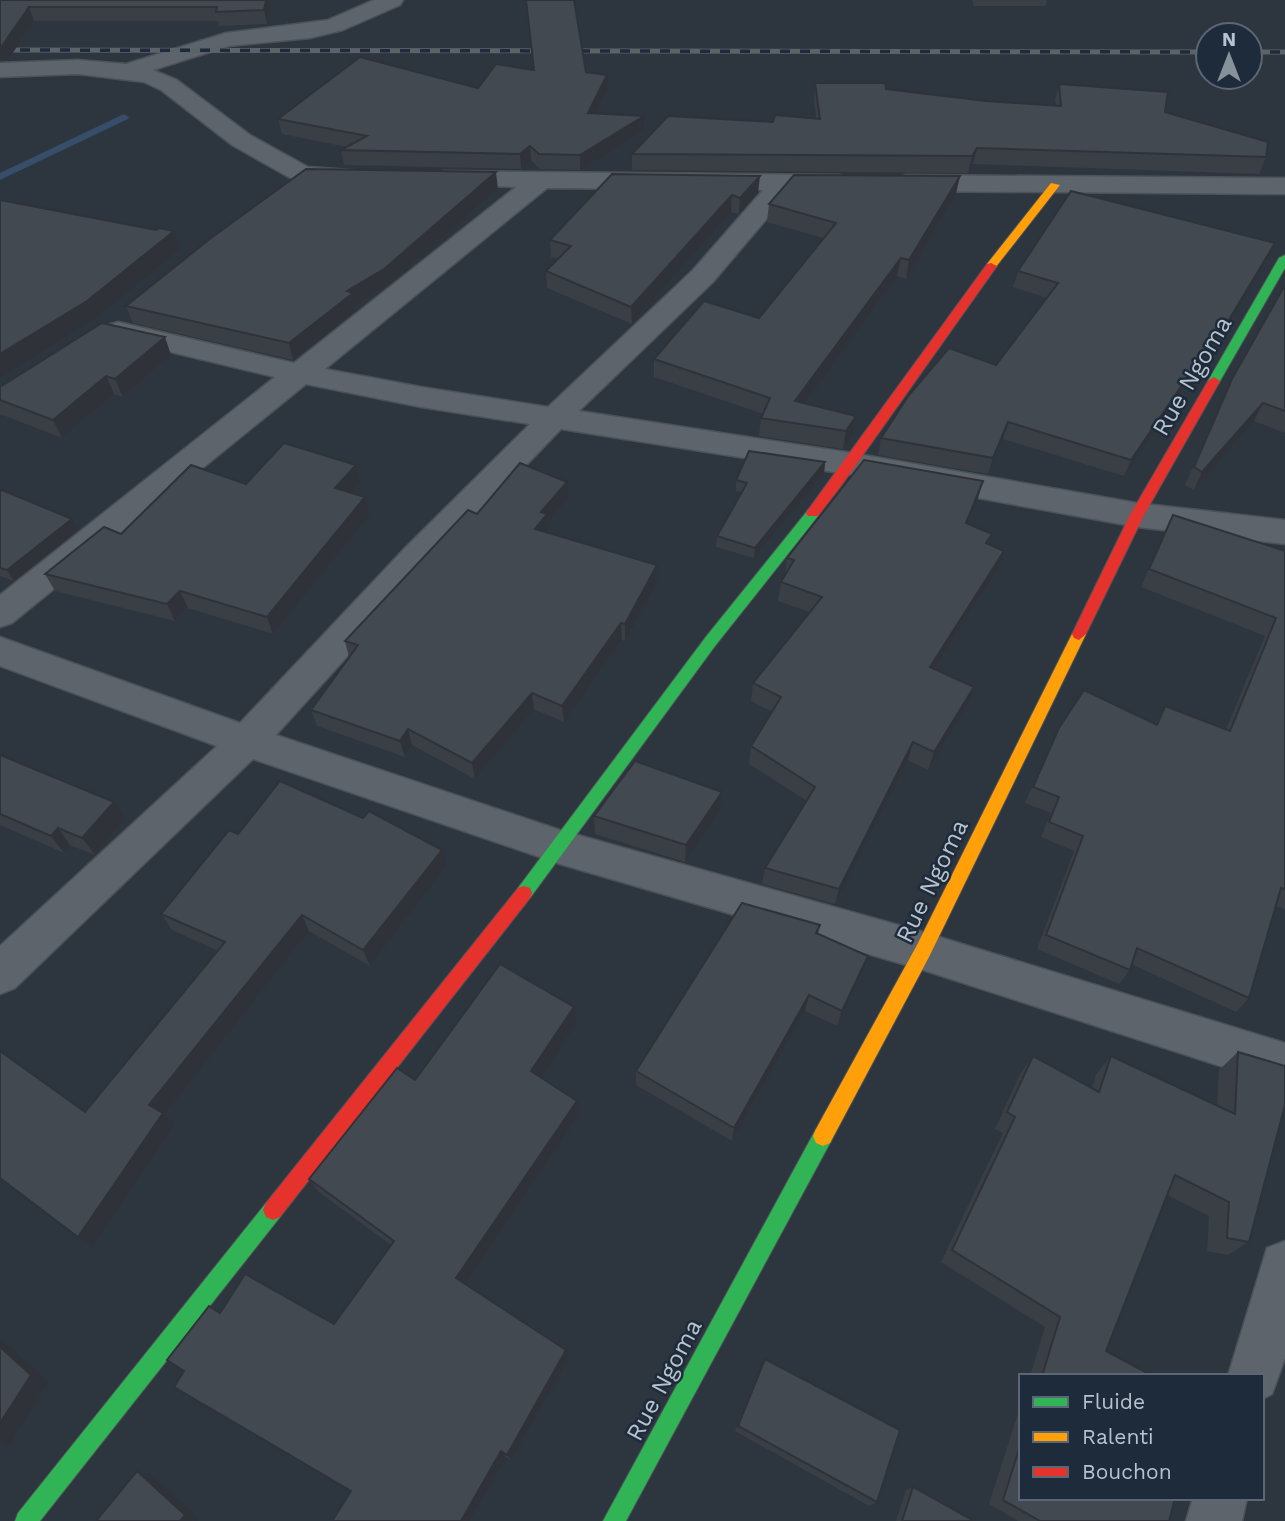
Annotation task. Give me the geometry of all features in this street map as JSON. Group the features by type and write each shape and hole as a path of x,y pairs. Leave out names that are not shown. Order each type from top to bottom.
{"street":[{"path":"127,71 226,40 310,31 335,25 392,0"},
{"path":"0,70 78,67 127,71 152,77 169,85 292,183 372,177"},
{"path":"427,178 1285,186"},
{"path":"0,614 541,180"},
{"path":"0,974 247,741 417,557 554,418 703,276 784,182"},
{"path":"26,1521 560,847 710,642 852,464 955,311 1055,185"},
{"name":"Rue Ngoma","path":"614,1521 923,951 1138,514 1285,258"},
{"path":"136,303 100,331 421,397 852,464 1138,514 1285,531"},
{"path":"0,651 247,741 560,847 923,951 1285,1065"},
{"path":"1255,1374 1285,1266"},
{"path":"1214,1521 1219,1500"}],"building":[{"path":"0,0 266,0 264,10 216,12 217,7 29,7 0,47"},
{"path":"526,0 574,0 586,72 607,75 588,113 644,116 580,155 539,154 530,146 520,154 341,150 367,136 278,119 360,57 478,88 496,64 534,70"},
{"path":"815,83 885,83 886,89 986,101 1061,106 1059,84 1168,92 1165,112 1268,142 1266,157 977,148 972,156 632,154 668,116 773,122 775,115 820,119"},
{"path":"306,169 496,172 384,269 347,291 353,293 289,343 126,306 211,238"},
{"path":"612,174 760,176 740,198 732,195 631,307 546,271 571,246 550,240"},
{"path":"794,175 960,176 909,260 901,258 795,401 856,416 846,431 761,418 770,398 654,359 704,301 759,318 836,223 769,204"},
{"path":"1071,191 1275,243 1227,323 1225,322 1131,460 1008,422 993,458 881,438 909,395 949,348 996,365 1058,283 1018,271"},
{"path":"0,200 156,230 159,228 174,231 87,301 0,354"},
{"path":"1285,285 1285,411 1263,403 1202,472 1194,467 1232,379"},
{"path":"102,323 165,337 115,379 106,376 53,420 0,400 0,386"},
{"path":"284,443 356,465 335,488 365,497 267,617 180,591 167,604 45,574 104,527 121,534 191,465 246,484"},
{"path":"749,451 825,462 755,548 717,536 747,483 736,480"},
{"path":"864,460 983,481 966,523 992,534 986,543 1004,551 930,667 974,687 934,752 913,742 839,889 765,868 815,787 751,746 781,697 753,683 822,597 781,582 794,560 787,558"},
{"path":"520,463 567,482 541,512 547,514 535,529 657,565 625,624 621,623 562,706 532,693 472,763 408,729 400,741 311,710 358,645 345,641 468,510 477,514"},
{"path":"2,490 72,519 7,570 0,568"},
{"path":"1173,515 1285,551 1285,889 1281,888 1249,998 1137,948 1130,970 1046,935 1083,836 1049,822 1059,797 1033,787 1059,728 1084,690 1157,725 1165,706 1230,731 1276,618 1149,569"},
{"path":"0,755 114,802 82,838 58,828 51,836 0,814"},
{"path":"635,761 722,792 686,845 594,816"},
{"path":"280,781 363,818 369,811 442,850 363,950 302,915 149,1105 163,1113 78,1237 0,1178 0,1051 85,1112 225,942 161,914 229,830 238,834"},
{"path":"742,903 820,925 816,933 868,956 842,1011 809,995 734,1128 636,1071"},
{"path":"500,964 574,1007 531,1071 577,1101 456,1278 566,1350 507,1455 501,1451 461,1521 332,1521 351,1491 174,1387 184,1371 167,1360 209,1306 220,1313 245,1274 334,1324 394,1241 309,1179 397,1068 415,1080"},
{"path":"1238,1052 1285,1066 1285,1105 1249,1242 1227,1238 1229,1202 1175,1175 1106,1351 1149,1374 1043,1374 1060,1317 952,1250 1015,1117 1007,1112 1033,1056 1099,1092 1111,1056 1235,1114"},
{"path":"0,1347 31,1375 0,1423"},
{"path":"765,1359 900,1430 877,1502 738,1426"},
{"path":"1019,1449 1019,1500 1174,1500 1169,1521 1040,1521 1003,1500"},
{"path":"137,1471 185,1515 180,1521 96,1521"},
{"path":"913,1487 974,1521 902,1521"}],"waterway":[{"path":"0,177 124,117"}],"railway":[{"path":"0,50 1194,52"},
{"path":"1264,52 1285,52"}],"traffic: fast":[{"path":"1214,381 1285,258"},
{"path":"524,893 710,642 813,513"},
{"path":"614,1521 823,1136"},
{"path":"26,1521 273,1210"}],"traffic: slow":[{"path":"991,266 1055,185"},
{"path":"823,1136 923,951 1079,634"}],"traffic: jam":[{"path":"813,513 991,266"},
{"path":"1079,634 1137,515 1214,381"},
{"path":"273,1210 524,893"}]}
